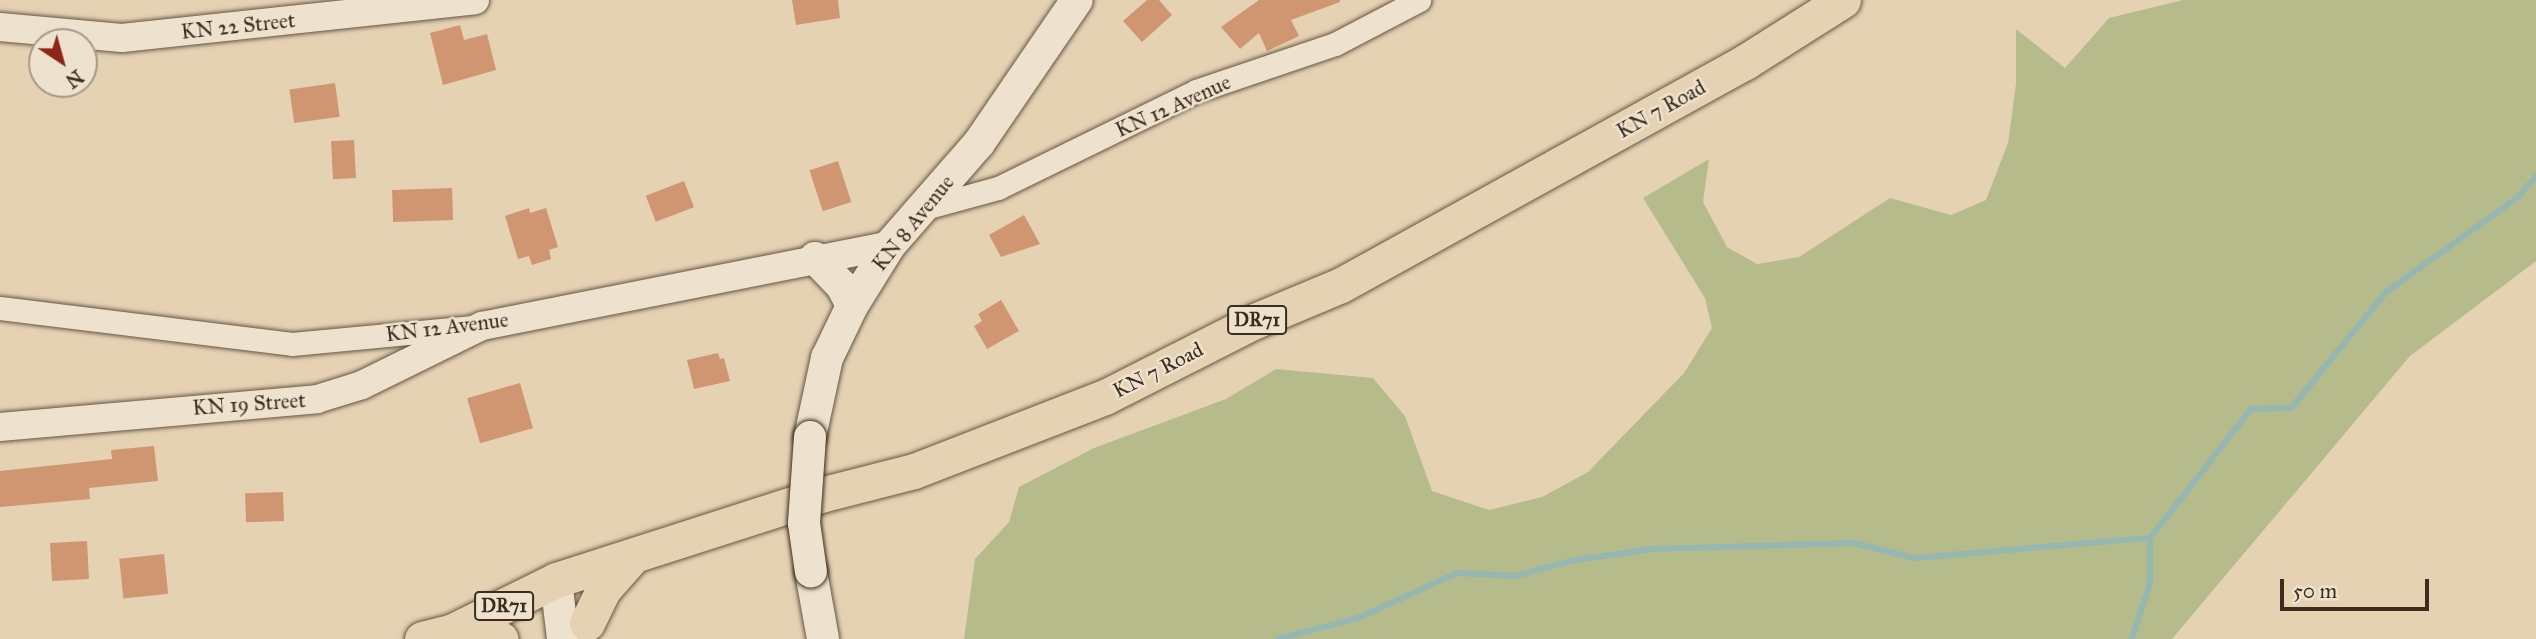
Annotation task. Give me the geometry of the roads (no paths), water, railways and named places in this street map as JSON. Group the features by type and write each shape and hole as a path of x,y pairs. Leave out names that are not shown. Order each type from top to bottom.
{"main road":[{"name":"KN 8 Avenue","path":"823,639 804,523 810,436 827,358 852,306 890,245 979,143 1077,0"},
{"name":"KN 7 Road","path":"569,577 824,494 914,471 1105,397 1255,321 1341,285 1745,62 1843,0"},
{"path":"815,258 842,286 852,306"},
{"path":"579,634 603,590 633,556"},
{"path":"569,577 579,634"},
{"name":"DR71","path":"436,636 569,577"},
{"path":"436,636 501,639"}],"street":[{"name":"KN 22 Street","path":"0,27 122,38 475,0"},
{"name":"KN 12 Avenue","path":"925,208 998,188 1196,91 1335,44 1419,0"},
{"name":"KN 12 Avenue","path":"0,308 292,344 482,326 890,245"},
{"name":"KN 19 Street","path":"0,427 317,399 362,386 482,326"}],"waterway":[{"path":"1278,639 1358,618 1457,573 1515,576 1571,561 1651,549 1853,543 1915,558 2150,538 2251,409 2291,408 2386,292 2518,197 2536,176"},
{"path":"2132,639 2150,583 2150,538"}]}
